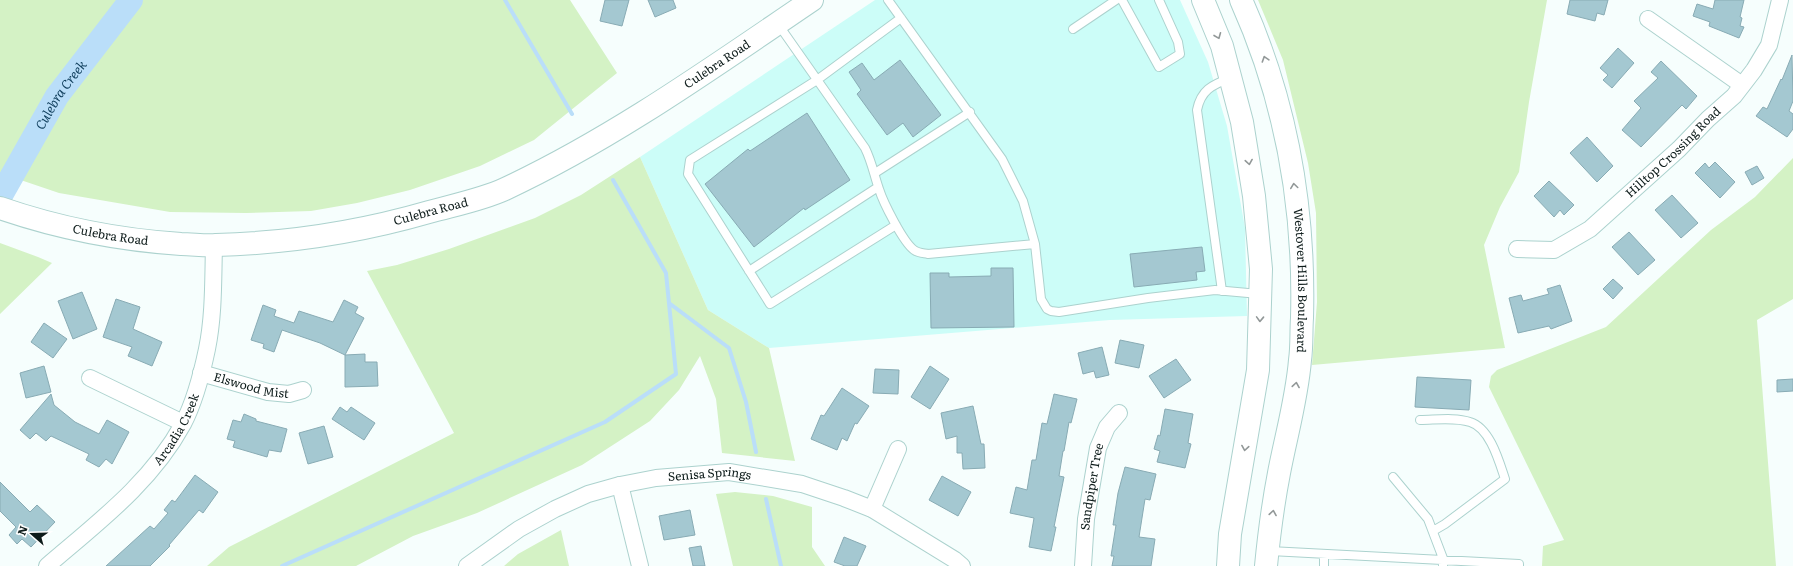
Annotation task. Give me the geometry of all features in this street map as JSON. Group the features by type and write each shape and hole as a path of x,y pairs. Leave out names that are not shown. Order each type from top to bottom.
{"main road":[{"name":"Culebra Road","path":"0,208 35,219 106,236 147,242 214,246 307,238 348,232 386,224 502,190 598,140 656,105 812,0"},
{"path":"1203,0 1222,46 1242,122 1254,196 1261,269 1258,370 1230,534 1228,566"},
{"name":"Westover Hills Boulevard","path":"1241,0 1257,34 1286,132 1294,187 1301,264 1302,288 1300,360 1289,430 1279,473 1267,559"}],"street":[{"name":"Hilltop Crossing Road","path":"1517,249 1554,250 1590,229 1679,149 1708,119 1734,96 1754,70 1769,45 1780,0"},
{"path":"1648,20 1742,85"},
{"name":"Arcadia Creek","path":"47,566 126,498 152,469 183,423 201,373 207,348 214,246"},
{"name":"Elswood Mist","path":"201,373 268,392 289,394 303,390"},
{"path":"90,378 183,423"},
{"name":"Sandpiper Tree","path":"1083,566 1086,519 1098,448 1107,427 1119,413"},
{"path":"872,510 898,449"},
{"name":"Senisa Springs","path":"467,566 519,529 555,509 588,494 620,485 656,478 730,472 802,484 872,510 958,563 973,566"},
{"path":"620,485 640,566"}],"lane":[{"path":"888,0 970,112 1002,159 1023,201 1035,244 1041,298 1047,309 1059,312 1148,298 1222,290 1261,295"},
{"path":"1073,28 1116,0"},
{"path":"1122,0 1159,67 1180,54 1178,42 1159,0"},
{"path":"896,225 770,304 688,174 690,160 817,80 901,18"},
{"path":"777,24 865,148 875,173 878,186 896,225 908,244 914,250 928,254 1035,244"},
{"path":"1222,290 1197,110 1198,105 1206,91 1211,86 1230,78"},
{"path":"875,173 970,112"},
{"path":"749,271 878,186"},
{"path":"1420,420 1468,421 1477,425 1487,436 1497,454 1505,479 1445,524 1433,531"},
{"path":"1393,477 1428,519 1443,563"},
{"path":"1324,554 1324,566"},
{"path":"1267,559 1324,554 1443,563 1520,564 1519,566"}],"shaded area":[{"path":"875,0 1180,0 1208,62 1227,126 1245,228 1247,316 1110,320 769,348 708,310 640,157"}],"green space":[{"path":"0,0 570,0 617,73 534,140 480,166 410,190 357,203 311,211 246,213 170,212 59,193 0,173"},
{"path":"1258,0 1547,0 1529,102 1519,172 1500,207 1484,245 1505,348 1312,365 1317,302 1316,213 1308,163 1283,60"},
{"path":"640,157 708,310 769,348 795,461 722,453 716,399 700,356 679,390 650,421 582,465 477,513 413,536 356,566 207,566 229,547 454,433 367,271 397,265 449,249 535,218 581,195"},
{"path":"1793,158 1793,299 1757,320 1776,566 1542,566 1543,546 1564,540 1489,387 1491,376 1497,370 1606,327 1711,230 1755,197"},
{"path":"0,243 52,263 0,314"},
{"path":"735,492 773,496 812,507 812,547 825,566 733,566 716,494"},
{"path":"561,530 569,566 504,566 518,554"}],"building":[{"path":"605,0 629,0 622,26 600,21"},
{"path":"648,0 673,0 676,8 655,17"},
{"path":"1570,0 1608,0 1604,15 1597,13 1595,21 1567,14"},
{"path":"1715,0 1744,0 1740,17 1742,18 1740,26 1744,27 1739,38 1709,26 1710,22 1693,16 1697,4 1713,9"},
{"path":"1618,48 1634,63 1612,88 1603,80 1608,75 1600,68"},
{"path":"1792,55 1793,101 1789,111 1793,114 1793,129 1787,137 1756,116 1763,107 1767,109 1781,79 1782,80"},
{"path":"900,60 941,115 913,137 903,123 887,135 857,94 861,90 849,72 862,63 874,80"},
{"path":"1661,61 1697,96 1686,109 1682,105 1641,147 1622,130 1641,108 1634,101 1658,78 1651,72"},
{"path":"807,113 850,180 805,210 804,208 754,247 705,184 748,149 750,151"},
{"path":"1587,137 1613,166 1597,182 1570,153"},
{"path":"1715,162 1735,182 1720,198 1695,173 1705,163 1709,168"},
{"path":"1757,166 1764,178 1752,185 1745,172"},
{"path":"1549,181 1574,205 1564,215 1560,210 1554,217 1534,196"},
{"path":"1672,195 1698,223 1681,238 1655,210"},
{"path":"1629,232 1655,260 1638,275 1612,247"},
{"path":"1202,247 1205,271 1196,272 1197,280 1134,287 1130,254"},
{"path":"991,268 1013,268 1014,327 931,328 930,273 949,273 949,277 991,276"},
{"path":"1613,279 1623,288 1613,299 1603,289"},
{"path":"1560,285 1572,321 1551,329 1549,326 1518,333 1509,298 1521,295 1523,301 1549,294 1547,289"},
{"path":"82,292 97,329 73,339 58,301"},
{"path":"116,299 140,307 133,329 162,342 152,366 128,356 132,347 103,337"},
{"path":"344,300 358,307 355,313 364,318 345,355 320,343 282,330 274,352 263,348 264,344 251,340 263,305 276,310 274,316 294,323 299,311 333,322"},
{"path":"44,323 67,339 53,358 31,342"},
{"path":"1120,340 1144,345 1139,368 1115,363"},
{"path":"1102,347 1109,375 1096,378 1094,371 1083,374 1078,353"},
{"path":"365,354 365,362 377,362 378,386 345,387 345,355"},
{"path":"1176,359 1191,380 1164,398 1149,376"},
{"path":"44,366 51,392 26,398 20,373"},
{"path":"930,366 949,379 930,409 911,397"},
{"path":"875,369 899,370 898,394 873,393"},
{"path":"1417,377 1471,380 1469,410 1415,407"},
{"path":"1793,379 1793,391 1777,392 1777,380"},
{"path":"842,388 869,406 857,424 855,423 847,441 842,438 837,450 811,439 821,415 824,416"},
{"path":"51,394 54,405 75,422 99,434 107,420 129,432 112,464 106,459 99,467 86,460 89,454 51,436 46,441 36,433 30,439 20,430"},
{"path":"1054,394 1077,399 1071,423 1069,422 1063,451 1059,476 1064,477 1051,551 1029,547 1034,518 1010,513 1016,487 1027,490 1032,460 1036,460 1042,423 1047,424"},
{"path":"973,406 981,444 984,444 985,468 963,469 962,453 957,453 957,436 946,439 941,413"},
{"path":"340,407 347,412 351,407 375,423 364,440 332,419"},
{"path":"1165,409 1193,414 1188,443 1191,444 1185,468 1157,462 1160,451 1154,449 1158,435 1160,436"},
{"path":"244,414 256,419 256,421 287,429 281,452 269,450 267,457 233,447 235,441 227,439 233,420 241,422"},
{"path":"324,426 333,457 308,464 299,433"},
{"path":"1125,467 1156,474 1150,500 1145,499 1139,537 1155,539 1151,566 1112,566 1114,556 1111,556 1116,525 1113,525 1118,493"},
{"path":"195,475 218,492 203,513 199,510 169,545 170,546 150,566 106,566 150,526 154,529 168,513 164,510 172,500 175,502"},
{"path":"942,476 971,492 958,516 929,500"},
{"path":"0,482 30,512 37,505 55,522 31,547 22,539 17,544 9,535 16,527 0,511"},
{"path":"690,510 695,535 664,540 659,516"},
{"path":"844,537 866,546 857,566 845,566 834,562"},
{"path":"701,546 705,566 693,566 689,548"}],"waterway":[{"name":"Culebra Creek","path":"0,197 57,96 131,0"},
{"path":"505,0 572,114"},
{"path":"282,566 605,422 676,374 666,273 613,180"},
{"path":"669,303 729,348 746,402 756,452"},
{"path":"766,499 781,566"}]}
